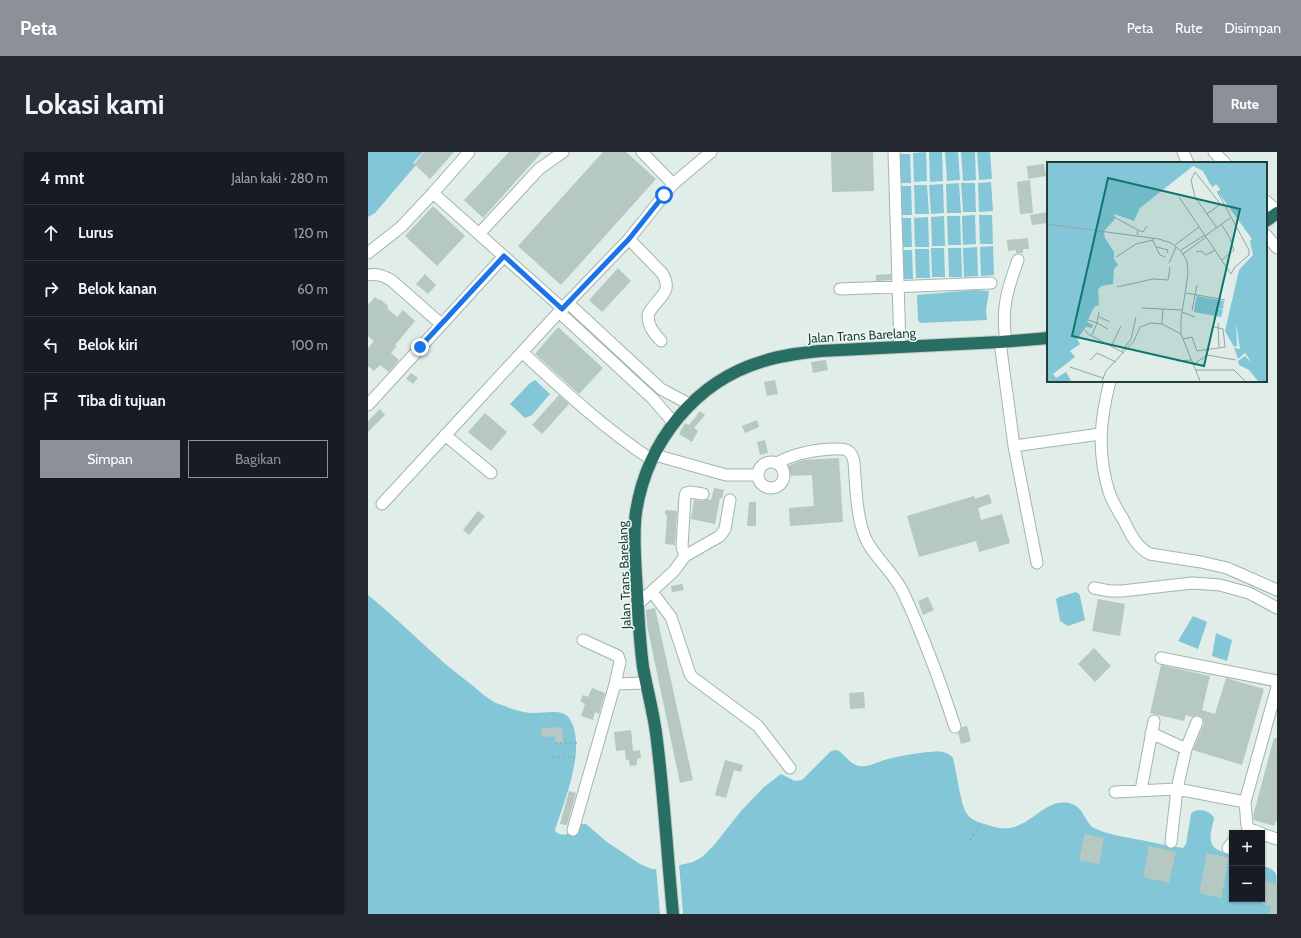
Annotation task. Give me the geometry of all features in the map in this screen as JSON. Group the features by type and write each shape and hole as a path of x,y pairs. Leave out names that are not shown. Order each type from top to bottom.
{"highway":[{"path":"1267,220 1277,212"},
{"name":"Jalan Trans Barelang","path":"673,914 656,732 646,683 641,644 635,550 636,512 642,488 654,457 674,423 707,390 724,378 764,361 793,354 1047,338"}],"street":[{"path":"368,253 396,232 469,152"},
{"path":"479,234 539,169 563,152"},
{"path":"642,152 673,184"},
{"path":"382,504 563,308 629,239 673,184 711,152"},
{"path":"894,152 900,347"},
{"path":"1183,152 1188,162"},
{"path":"1214,152 1224,162"},
{"path":"433,193 563,308 661,389 691,405"},
{"path":"1267,202 1277,212"},
{"path":"1267,236 1277,248"},
{"path":"629,239 666,280 666,290 648,315 652,331 661,341"},
{"path":"368,405 504,256"},
{"path":"1018,260 1009,284 1004,304 1003,342 1014,446 1037,563"},
{"path":"368,275 377,274 391,280 441,324"},
{"path":"840,289 991,283"},
{"path":"563,308 652,398 674,423"},
{"path":"522,352 579,405 638,450 654,457 726,475 758,475"},
{"path":"1110,382 1104,405 1100,434 1103,465 1110,493 1130,535 1143,551 1159,557 1201,562 1227,568 1277,590"},
{"path":"652,398 661,389"},
{"path":"1014,446 1100,434"},
{"path":"445,435 491,473"},
{"path":"777,463 798,454 816,450 843,449 852,455 861,523 864,533 870,545 897,582 905,596 935,669 956,727"},
{"path":"768,461 777,463 784,469 784,478 780,485 772,488 764,486 759,479 759,470 764,463 768,461"},
{"path":"684,556 682,547 685,496 686,493 690,492 703,494"},
{"path":"638,604 674,571 684,556 723,533 730,500"},
{"path":"1094,588 1110,591 1122,591 1192,583 1220,585 1249,593 1277,608"},
{"path":"652,592 672,617 692,677 758,726 790,768"},
{"path":"574,830 620,662 618,656 583,640"},
{"path":"1161,658 1277,681"},
{"path":"615,684 646,683"},
{"path":"1244,829 1245,802 1277,687"},
{"path":"1141,790 1154,721"},
{"path":"1171,842 1177,789 1186,749 1197,722"},
{"path":"1151,732 1186,749"},
{"path":"1115,792 1177,789 1245,802"},
{"path":"1265,834 1277,839"}],"path":[{"path":"555,743 577,743"},
{"path":"553,757 576,757"},
{"path":"970,840 981,823"}],"water":[{"path":"368,152 423,152 413,163 416,165 375,213 368,217"},
{"path":"926,152 927,181 914,182 913,153"},
{"path":"929,152 942,152 943,181 930,182"},
{"path":"945,152 958,152 960,180 947,181"},
{"path":"961,152 975,152 976,180 963,181"},
{"path":"977,152 990,152 992,179 979,180"},
{"path":"897,154 910,154 911,183 898,183"},
{"path":"991,182 993,211 979,212 978,183"},
{"path":"959,183 961,213 947,213 946,184"},
{"path":"961,183 975,183 976,212 963,212"},
{"path":"943,184 944,213 931,214 929,185"},
{"path":"914,185 927,185 929,214 915,214"},
{"path":"897,186 911,186 912,215 899,215"},
{"path":"975,215 976,244 963,245 962,216"},
{"path":"979,215 992,215 993,244 980,244"},
{"path":"944,216 945,246 932,246 931,217"},
{"path":"947,216 960,216 961,245 948,245"},
{"path":"928,217 929,247 915,247 914,218"},
{"path":"898,218 911,218 912,247 899,247"},
{"path":"993,246 994,275 981,276 980,247"},
{"path":"977,247 978,276 964,277 963,248"},
{"path":"931,248 944,248 945,277 932,277"},
{"path":"948,248 961,248 962,277 949,277"},
{"path":"915,249 929,249 930,278 916,278"},
{"path":"899,250 912,250 913,279 900,279"},
{"path":"975,290 989,291 986,310 987,320 920,323 918,320 917,295"},
{"path":"535,380 550,394 532,415 525,418 510,404 530,383"},
{"path":"1076,592 1080,596 1085,620 1068,626 1060,621 1056,599"},
{"path":"368,595 445,664 496,703 522,712 557,712 566,715 574,729 576,743 575,758 568,789 555,830 556,832 563,835 569,833 579,824 586,824 607,842 640,864 652,869 663,869 693,862 702,857 715,844 741,811 764,787 781,774 795,781 802,780 831,751 837,750 852,763 859,766 870,765 900,756 943,752 953,758 965,810 971,818 977,821 1002,828 1014,827 1024,823 1051,805 1061,803 1072,804 1079,808 1094,828 1117,836 1183,848 1186,844 1191,814 1199,810 1203,810 1212,815 1214,818 1211,837 1212,844 1218,850 1229,855 1229,902 1265,902 1265,867 1276,874 1277,887 1277,914 368,914"},
{"path":"1193,616 1207,622 1198,649 1178,641"},
{"path":"1216,633 1232,640 1227,661 1212,656"}],"pier":[{"path":"679,863 683,914 660,914 656,867"}],"building":[{"path":"424,152 454,152 430,179 414,164"},
{"path":"509,152 542,152 483,218 464,200"},
{"path":"603,152 626,152 656,179 561,285 518,246"},
{"path":"831,152 873,152 874,191 832,192"},
{"path":"1044,164 1046,176 1028,179 1027,166"},
{"path":"1030,180 1033,213 1020,214 1017,182"},
{"path":"433,206 465,236 437,266 405,236"},
{"path":"1047,212 1047,223 1032,225 1030,215"},
{"path":"1028,238 1029,249 1023,249 1023,253 1016,253 1016,250 1008,251 1007,240"},
{"path":"618,268 631,281 602,312 589,300"},
{"path":"425,274 436,285 428,294 416,284"},
{"path":"891,274 891,280 876,281 876,275"},
{"path":"375,297 379,300 380,299 388,306 387,308 397,317 403,310 415,321 395,345 397,346 391,353 399,360 389,372 380,365 374,371 368,366 368,348 374,341 368,336 368,305"},
{"path":"558,327 603,368 579,394 535,354"},
{"path":"826,360 828,370 813,373 811,362"},
{"path":"411,373 418,378 413,384 406,379"},
{"path":"775,380 778,394 767,396 764,382"},
{"path":"559,395 569,404 542,434 532,425"},
{"path":"380,409 385,415 368,432 368,421"},
{"path":"700,411 705,415 694,428 698,431 692,442 679,434 685,423 689,425"},
{"path":"485,413 507,432 491,451 468,432"},
{"path":"757,420 759,427 745,433 742,426"},
{"path":"765,440 768,453 760,455 757,442"},
{"path":"839,458 843,522 790,526 789,508 814,506 812,475 788,476 787,466 803,460"},
{"path":"714,488 724,490 722,499 720,498 715,524 691,519 694,500 711,500"},
{"path":"989,494 992,503 978,508 981,520 1002,514 1010,543 979,552 976,541 919,557 907,516 974,496 975,499"},
{"path":"749,502 756,502 756,526 747,526"},
{"path":"665,510 677,511 675,545 665,544 667,515 665,514"},
{"path":"478,511 485,516 469,535 463,530"},
{"path":"682,584 684,590 672,592 671,586"},
{"path":"928,597 934,610 923,615 918,601"},
{"path":"1098,599 1125,604 1120,636 1092,631"},
{"path":"655,608 693,780 680,783 647,625 646,610"},
{"path":"1094,648 1111,666 1095,682 1078,664"},
{"path":"1161,665 1210,676 1202,710 1215,714 1226,678 1264,689 1242,765 1193,750 1204,724 1203,718 1200,716 1196,715 1192,717 1186,715 1184,721 1150,713"},
{"path":"592,688 605,693 599,714 595,712 593,720 581,716 585,704 580,701 583,695 588,697"},
{"path":"864,692 865,708 850,709 849,693"},
{"path":"967,726 971,741 961,744 958,733 962,727"},
{"path":"562,727 563,743 555,743 555,736 542,737 541,728"},
{"path":"631,730 633,751 640,750 641,758 637,759 637,765 630,766 629,760 626,760 625,750 616,751 614,732"},
{"path":"1274,738 1277,738 1277,821 1274,826 1254,820 1253,816"},
{"path":"725,760 743,765 741,772 734,770 726,798 715,795"},
{"path":"569,791 576,793 567,825 560,824"},
{"path":"1085,834 1104,838 1099,864 1079,860"},
{"path":"1149,846 1176,852 1169,883 1143,877"},
{"path":"1207,853 1229,858 1221,898 1199,893"},
{"path":"1265,881 1277,884 1277,914 1269,914 1271,906 1262,904 1262,902 1265,902"}],"route":[{"path":"420,347 504,256 562,309 629,239 664,195"}]}
